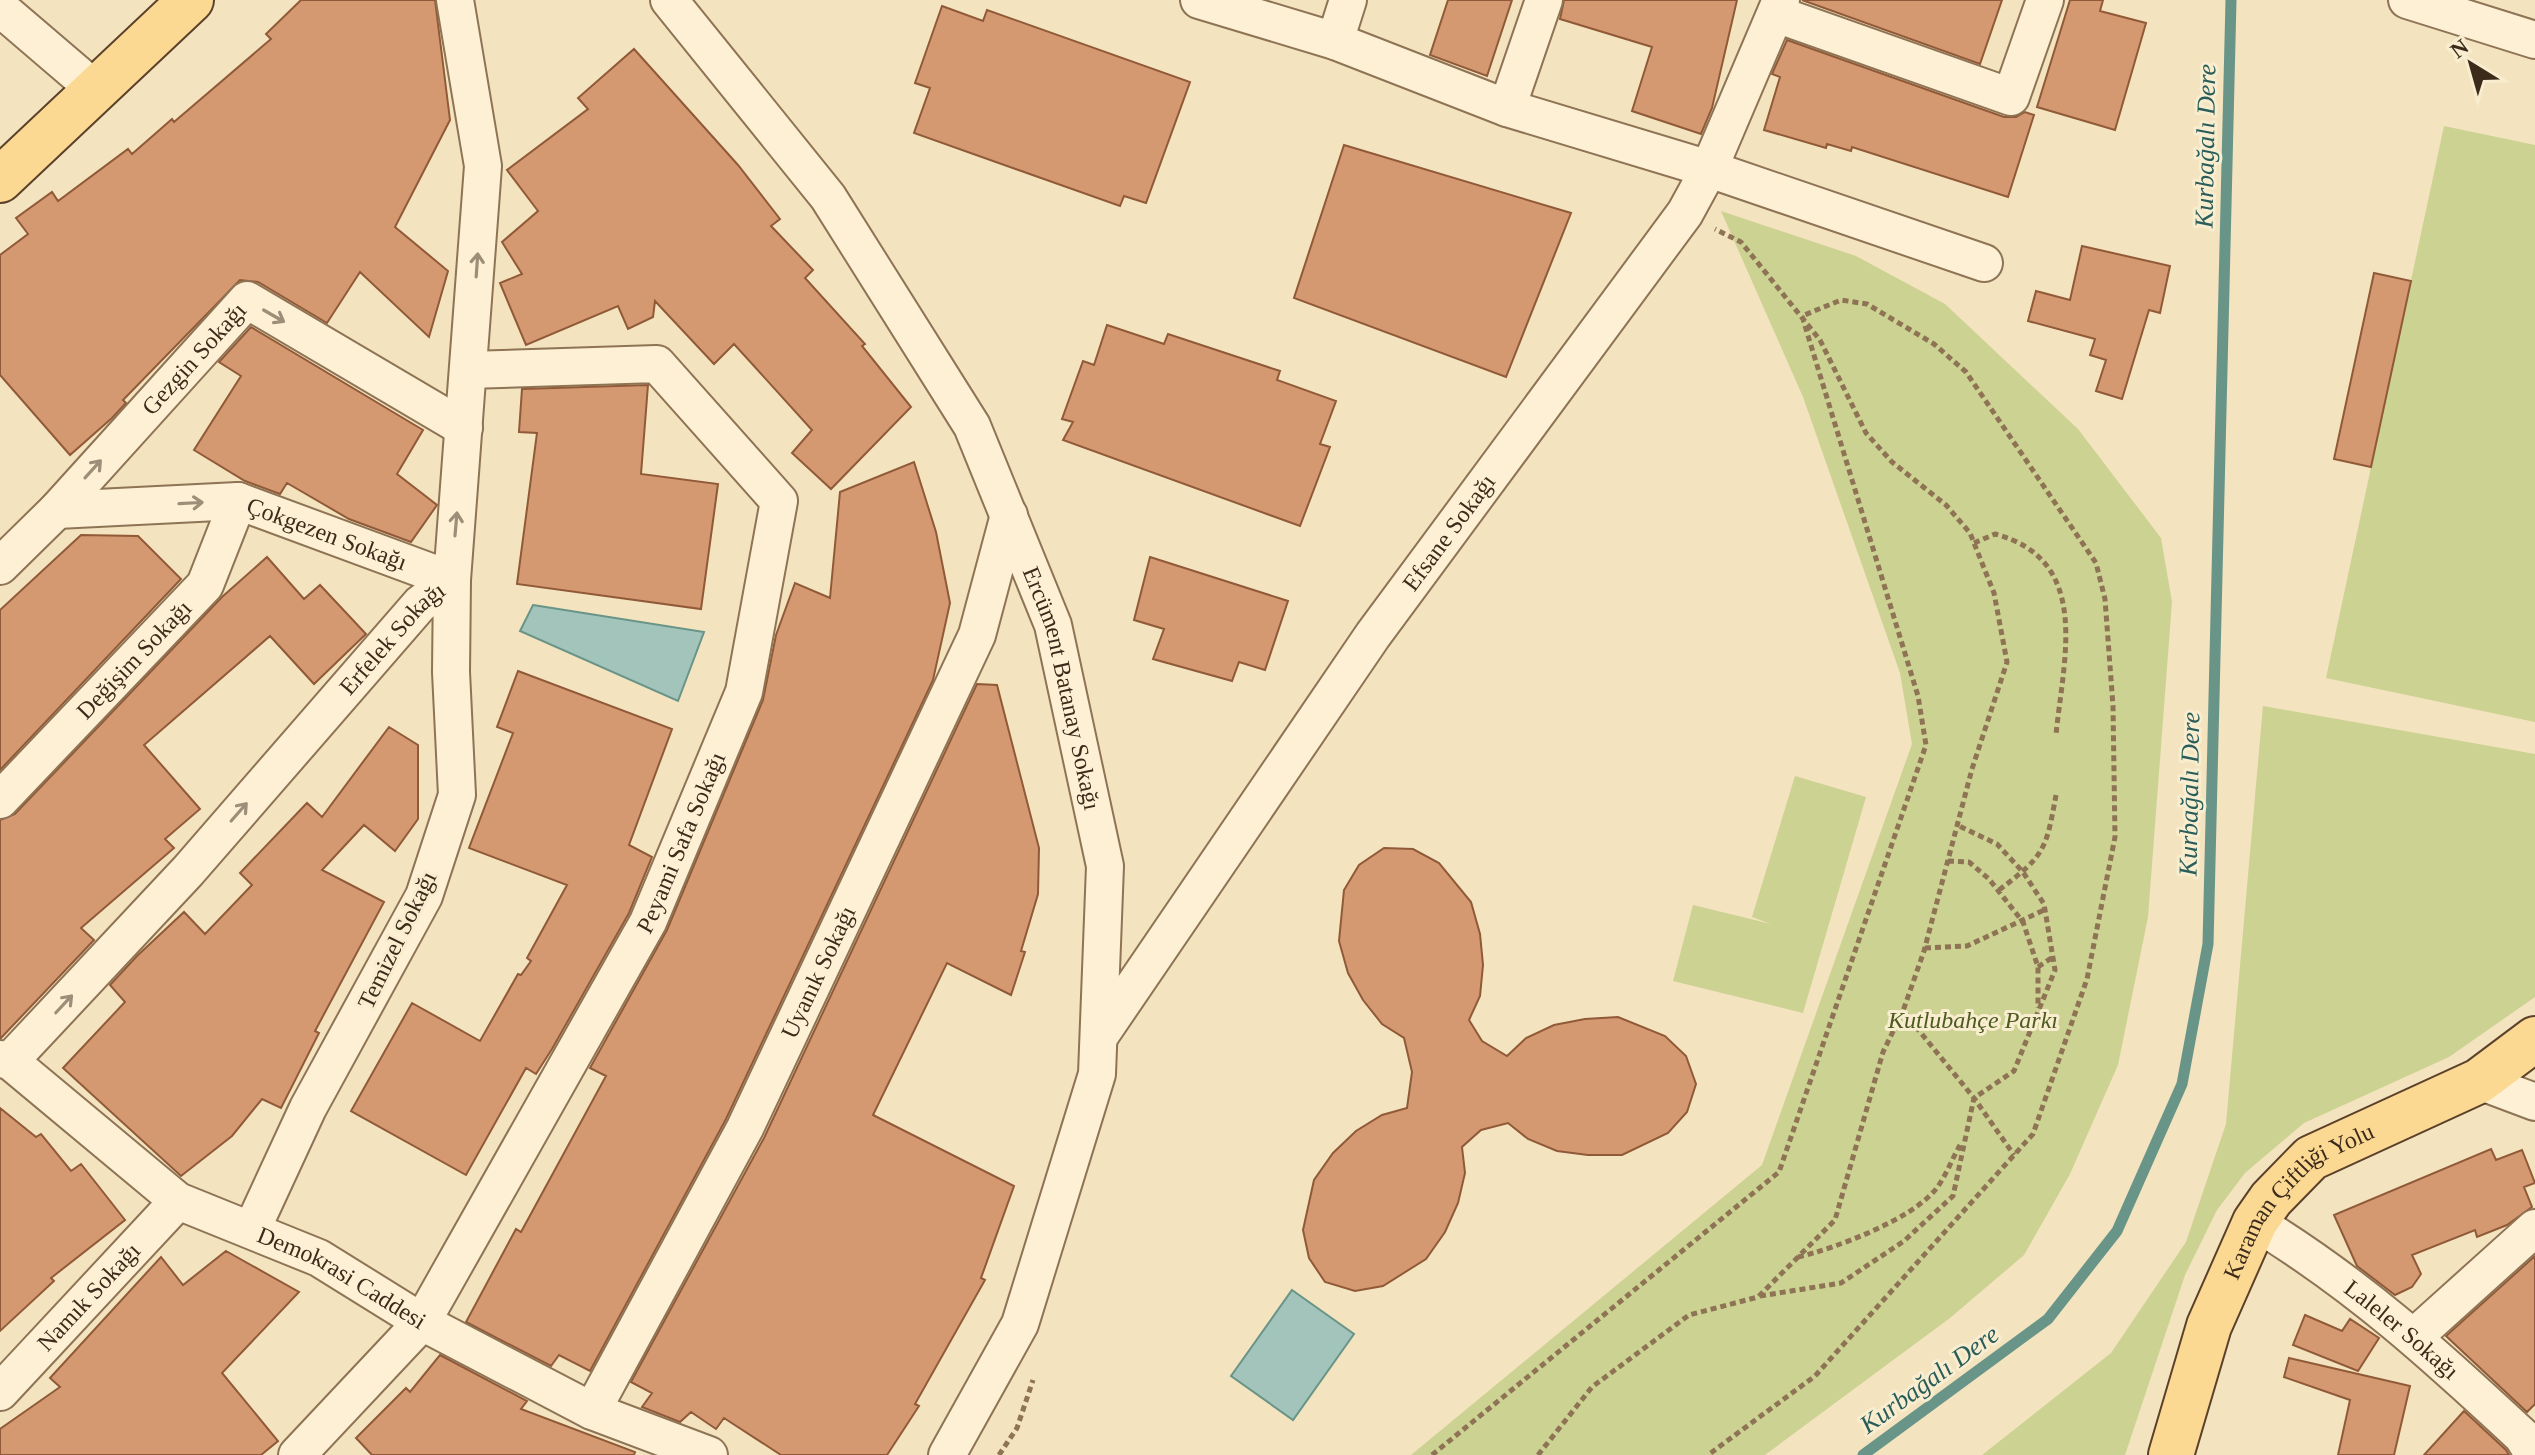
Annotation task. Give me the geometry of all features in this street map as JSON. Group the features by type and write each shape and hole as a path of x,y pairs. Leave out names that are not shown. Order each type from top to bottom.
{"main road":[{"path":"0,180 191,0"},
{"name":"Karaman Çiftliği Yolu","path":"2171,1455 2209,1326 2255,1222 2271,1199 2311,1158 2479,1081 2535,1039"}],"street":[{"name":"Erfelek Sokağı","path":"5,1060 188,871 420,604 452,580 483,166 455,0"},
{"path":"1199,0 1335,41 1507,108 1709,169 1984,263"},
{"path":"1335,41 1348,0"},
{"path":"1507,108 1544,0"},
{"path":"1779,7 2011,97 2045,0"},
{"path":"2407,0 2535,40"},
{"name":"Ercüment Batanay Sokağı","path":"678,3 828,197 972,426 1053,625 1105,866 1097,1074 1020,1324 947,1455"},
{"name":"Efsane Sokağı","path":"1098,1038 1364,648 1685,213 1709,169 1779,7"},
{"path":"0,8 97,91"},
{"name":"Gezgin Sokağı","path":"0,566 57,510 247,300 464,428"},
{"name":"Peyami Safa Sokağı","path":"297,1455 422,1322 648,922 744,692 779,501 657,364 468,370"},
{"name":"Çokgezen Sokağı","path":"57,510 238,501 452,580"},
{"name":"Değişim Sokağı","path":"0,800 205,585 238,501"},
{"name":"Uyanık Sokağı","path":"592,1411 745,1128 971,649 1009,515"},
{"name":"Temizel Sokağı","path":"252,1229 308,1108 424,896 457,795 451,672 452,580"},
{"name":"Demokrasi Caddesi","path":"5,1060 178,1201 319,1258 422,1322 592,1411 690,1451"},
{"path":"2479,1081 2535,1102"},
{"name":"Namık Sokağı","path":"0,1392 178,1201"},
{"name":"Laleler Sokağı","path":"2255,1222 2319,1261 2415,1336 2530,1438"},
{"path":"2415,1336 2535,1228"}],"path":[{"path":"1685,213 1741,242 1820,340 1866,433 1892,462 1946,505 1974,543 1994,593 2007,662 1972,769 1925,948 1903,1011 1883,1052 1835,1220 1758,1297"},
{"path":"1708,1455 1815,1376 2033,1134 2087,979 2115,837 2113,706 2105,599 2096,563 1966,372 1934,344 1867,304 1841,300 1802,316"},
{"path":"1432,1455 1779,1172 1926,745 1918,696 1802,316"},
{"path":"1974,543 1995,534 2036,550 2067,607 2056,735"},
{"path":"1999,890 2023,872 2048,844 2056,795"},
{"path":"1538,1455 1592,1387 1689,1315 1758,1297 1841,1283 1904,1241 1953,1196 1962,1140 1974,1098 2014,1071 2055,970 2044,910 2023,872 1997,844 1959,826"},
{"path":"1948,861 1969,862 1999,890 2023,922 2038,967 2038,1013"},
{"path":"1925,948 1967,946 2044,910"},
{"path":"2038,967 2053,957"},
{"path":"1903,1011 1974,1098 2014,1155"},
{"path":"1797,1258 1837,1247 1897,1217 1935,1190 1962,1140"}],"green space":[{"path":"2444,126 2535,145 2535,722 2326,678"},
{"name":"Kutlubahçe Parkı","path":"1721,211 1856,256 1945,304 2078,429 2161,538 2172,602 2148,917 2118,1065 2070,1174 2024,1255 1950,1318 1765,1455 1411,1455 1762,1165 1912,744 1900,673 1803,397"},
{"path":"2263,706 2535,754 2535,997 2449,1057 2304,1123 2245,1173 2217,1210 2185,1275 2125,1455 1982,1455 2111,1353 2186,1242 2226,1124"},
{"path":"1795,776 1866,797 1803,1013 1673,981 1693,905 1771,924 1752,917"}],"water":[{"path":"533,605 704,632 678,701 520,631"},
{"path":"1292,1290 1354,1334 1293,1420 1231,1376"}],"building":[{"path":"301,0 435,0 450,120 395,227 448,271 429,337 360,272 327,323 258,282 240,280 123,400 126,403 112,418 70,455 0,375 0,255 28,234 16,218 52,192 58,201 128,149 132,154 172,119 174,122 271,39 266,34"},
{"path":"1448,0 1512,0 1487,76 1430,55"},
{"path":"1564,0 1737,0 1712,108 1701,134 1632,111 1652,47 1560,19"},
{"path":"1802,0 2002,0 1980,64"},
{"path":"2070,0 2103,0 2100,11 2146,23 2115,130 2037,107"},
{"path":"942,6 983,21 987,10 1190,82 1146,203 1124,196 1120,206 914,133 930,88 915,83"},
{"path":"1787,40 2004,117 2016,117 2025,112 2034,115 2008,197 1852,147 1851,151 1827,144 1826,148 1764,130 1780,77 1772,74"},
{"path":"634,49 738,165 780,219 771,226 813,270 805,278 865,344 862,346 911,407 831,489 792,453 812,430 734,344 714,364 655,301 653,317 628,329 618,306 526,345 500,283 522,274 502,242 538,211 507,170 588,109 578,98"},
{"path":"1344,145 1571,213 1506,377 1294,298"},
{"path":"2082,246 2170,266 2160,313 2149,310 2122,399 2096,391 2106,360 2090,355 2095,339 2028,321 2036,291 2070,300"},
{"path":"2374,273 2411,281 2371,467 2334,459"},
{"path":"1107,325 1164,344 1168,334 1280,371 1277,380 1336,401 1320,444 1330,447 1300,526 1063,440 1073,422 1062,419 1083,361 1094,365"},
{"path":"251,327 423,430 397,474 437,505 411,542 349,519 287,483 280,494 245,481 194,450 241,376 219,362"},
{"path":"648,385 641,474 718,484 701,609 517,584 537,433 519,432 522,389"},
{"path":"914,462 936,532 950,603 933,680 726,1119 590,1371 559,1355 551,1366 466,1322 516,1229 521,1232 606,1076 590,1068 667,930 763,700 776,635 795,583 830,598 840,492"},
{"path":"81,535 138,536 181,579 0,770 0,610"},
{"path":"267,557 304,599 320,585 366,634 314,684 270,636 144,745 200,809 165,839 174,848 81,928 94,940 0,1039 0,820 15,814 222,597"},
{"path":"1150,557 1288,601 1265,670 1239,662 1232,681 1153,659 1164,629 1134,620"},
{"path":"518,671 672,729 629,845 652,857 629,913 552,1049 536,1074 526,1068 466,1175 351,1111 412,1003 480,1041 518,974 521,975 531,961 527,958 567,885 469,848 513,733 497,727"},
{"path":"977,684 997,685 1039,848 1038,894 1021,951 1025,952 1011,995 947,963 873,1115 1014,1186 981,1278 985,1280 915,1404 919,1406 887,1455 781,1455 724,1418 716,1429 691,1412 680,1422 642,1407 652,1393 631,1382 764,1138"},
{"path":"389,727 418,745 418,819 395,851 364,825 322,870 384,902 315,1031 319,1033 281,1108 262,1099 232,1136 181,1176 63,1068 125,1002 110,985 137,956 184,912 205,934 252,885 240,873 307,803 322,817"},
{"path":"1384,848 1413,849 1439,863 1471,902 1480,934 1483,965 1480,996 1469,1020 1482,1041 1507,1056 1526,1038 1554,1025 1618,1017 1665,1036 1686,1056 1696,1084 1687,1112 1668,1133 1622,1155 1557,1151 1528,1139 1508,1123 1481,1130 1462,1147 1465,1173 1458,1203 1445,1232 1426,1259 1383,1286 1355,1291 1325,1282 1309,1258 1303,1230 1314,1180 1333,1153 1356,1131 1382,1115 1407,1108 1412,1072 1404,1038 1382,1024 1363,1000 1348,973 1339,941 1344,890 1359,865"},
{"path":"0,1108 36,1137 41,1134 71,1171 81,1164 125,1220 51,1278 54,1281 0,1331"},
{"path":"2491,1149 2496,1160 2522,1150 2535,1183 2524,1187 2532,1207 2507,1225 2477,1237 2475,1230 2412,1255 2421,1274 2412,1287 2395,1295 2357,1266 2334,1215"},
{"path":"226,1251 299,1292 222,1373 278,1441 261,1455 0,1455 0,1429 60,1387 50,1378 161,1257 183,1285"},
{"path":"2535,1256 2535,1404 2527,1412 2446,1336"},
{"path":"2305,1315 2342,1331 2350,1319 2379,1338 2358,1371 2293,1345"},
{"path":"440,1355 527,1401 521,1409 635,1452 634,1455 372,1455 356,1438 406,1388 410,1392"},
{"path":"2289,1358 2410,1386 2394,1455 2338,1455 2350,1400 2284,1377"},
{"path":"2464,1411 2506,1450 2509,1455 2424,1455"}],"waterway":[{"name":"Kurbağalı Dere","path":"1863,1455 2048,1319 2117,1231 2182,1084 2208,944 2231,0"}]}
